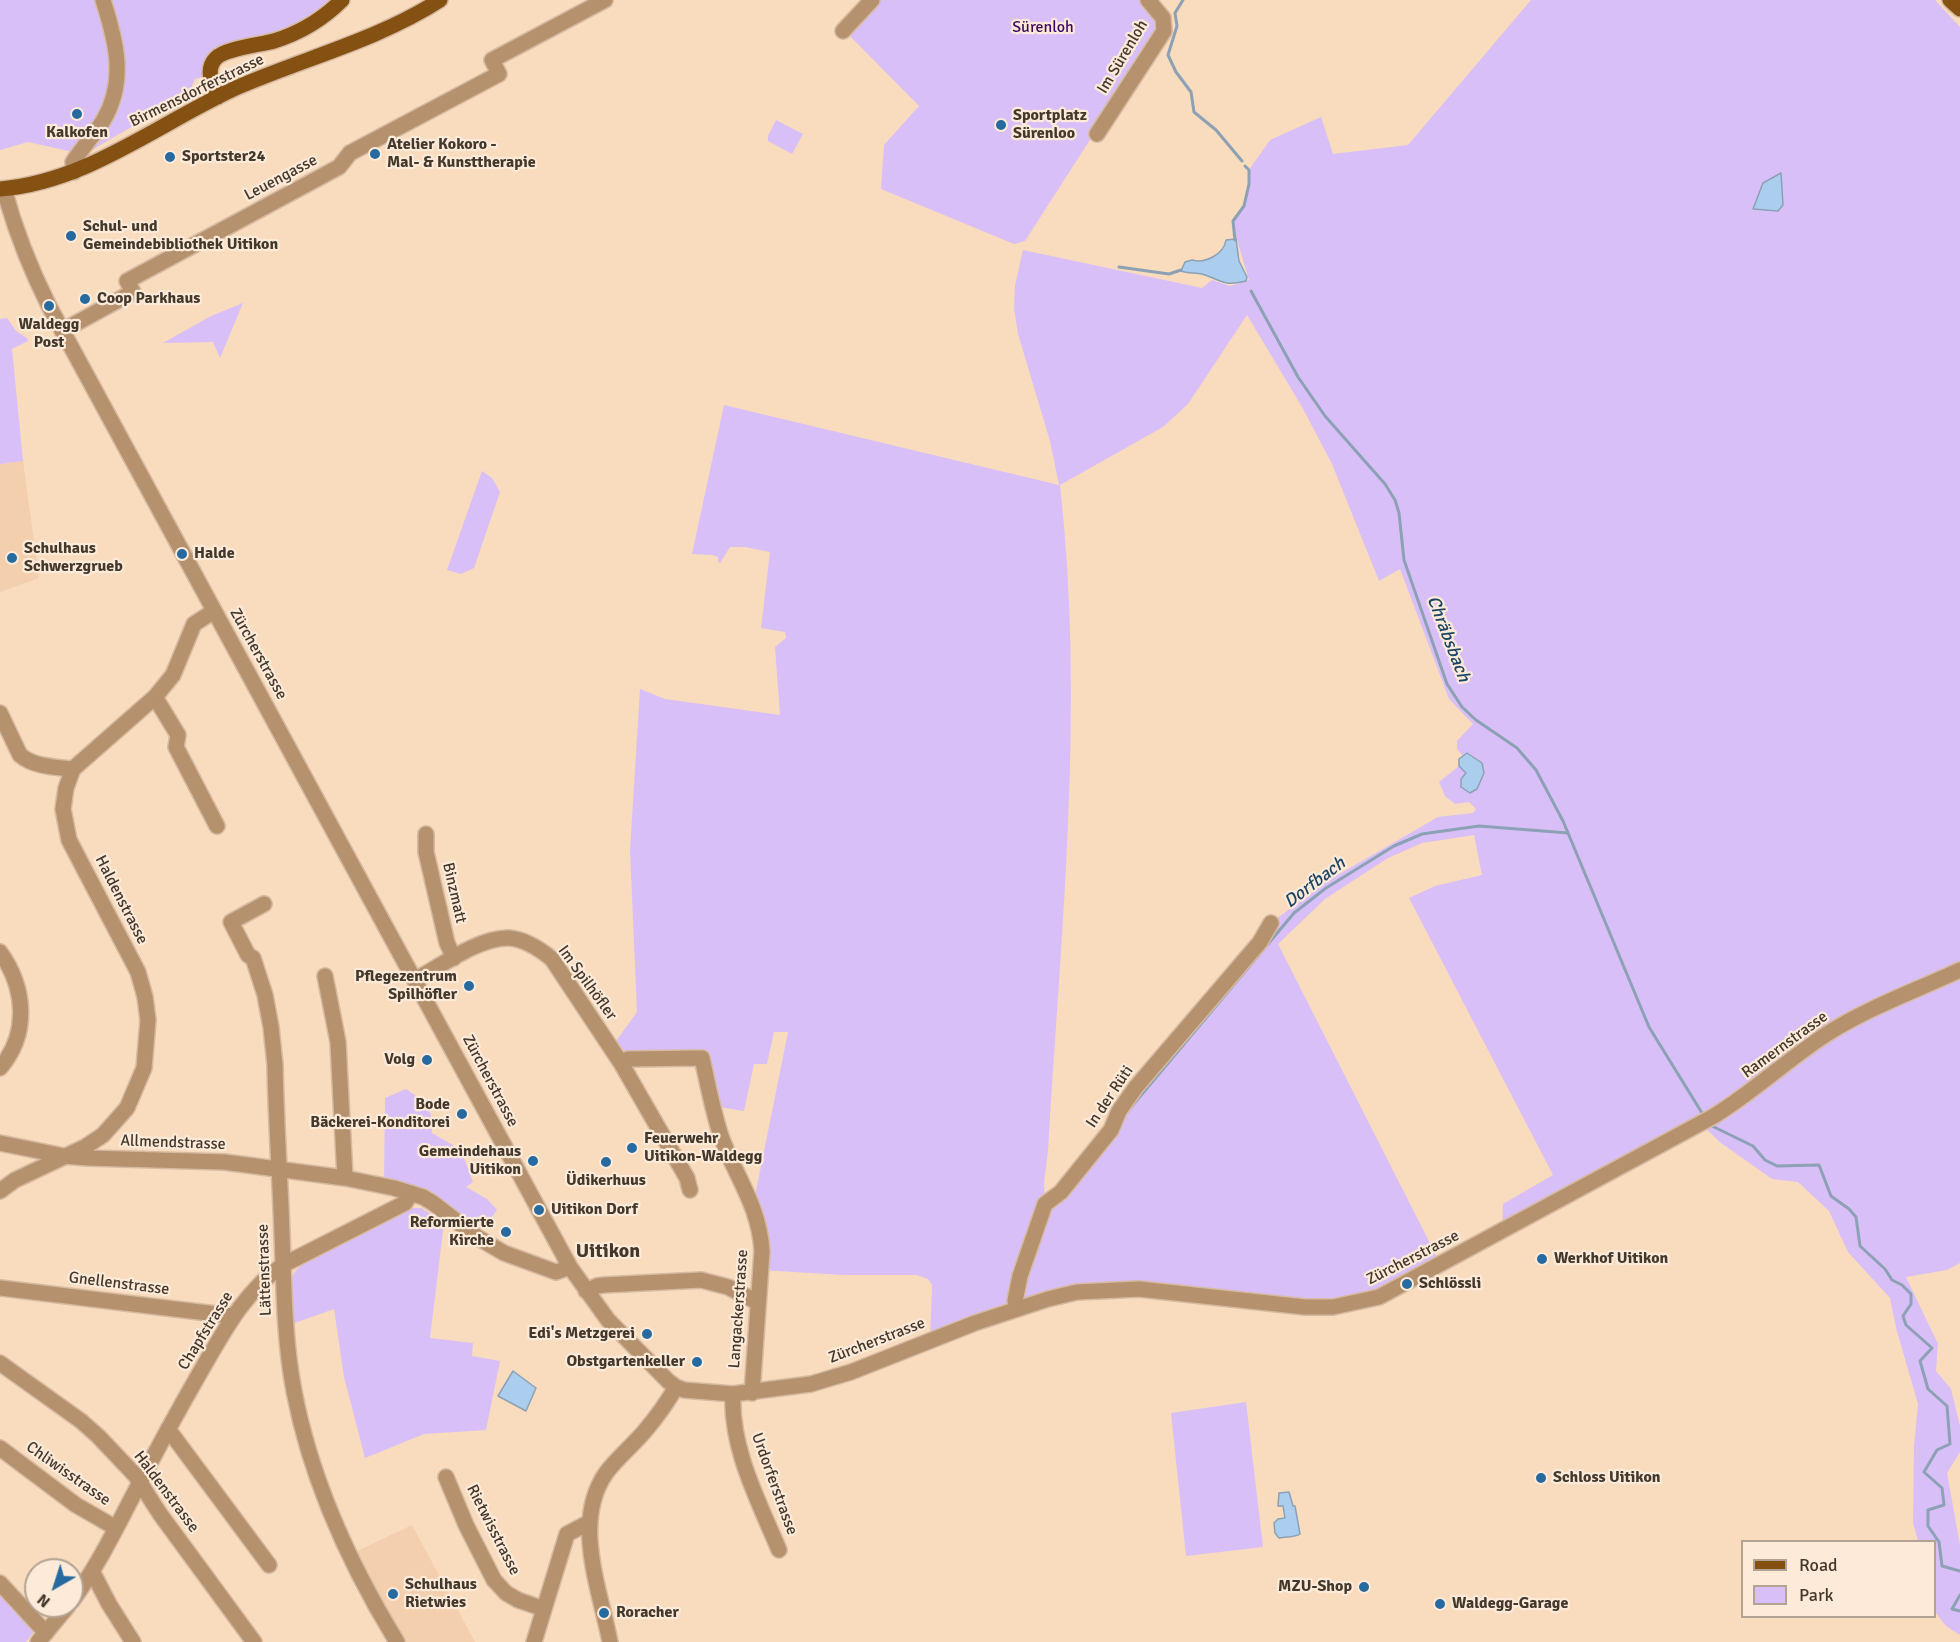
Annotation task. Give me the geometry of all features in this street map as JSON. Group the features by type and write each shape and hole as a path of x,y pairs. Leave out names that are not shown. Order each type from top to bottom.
{"main road":[{"path":"218,97 210,75 212,64 220,55 290,35 316,22 342,0"},
{"name":"Birmensdorferstrasse","path":"2,189 48,182 74,172 218,97 259,78 386,29 440,0"},
{"path":"1950,0 1960,9"}],"street":[{"path":"74,172 72,162 107,112 117,78 118,55 103,0"},
{"name":"Leuengasse","path":"62,331 133,292 127,281 339,167 350,153 499,74 492,60 604,0"},
{"path":"843,31 872,0"},
{"name":"Im Sürenloh","path":"1097,134 1164,31 1163,18 1148,0"},
{"name":"Zürcherstrasse","path":"2,189 35,278 62,331 570,1268 621,1336 676,1387 733,1394 811,1384 851,1372 975,1323 1077,1292 1139,1289 1289,1307 1333,1307 1355,1304 1390,1293 1668,1142"},
{"name":"Haldenstrasse","path":"0,1191 15,1180 85,1147 103,1135 127,1108 144,1068 148,1020 145,997 138,972 69,840 63,809 66,788 74,770 155,697 173,675 194,624 214,611"},
{"path":"155,697 178,735 176,747 217,826"},
{"path":"0,713 20,755 25,760 74,770"},
{"name":"Binzmatt","path":"426,834 426,852 447,943 454,958"},
{"name":"Lättenstrasse","path":"264,904 231,922 248,955 254,960 265,995 275,1065 284,1317 294,1392 316,1476 342,1539 370,1597 397,1642"},
{"name":"In der Rüti","path":"1019,1308 1016,1301 1020,1276 1045,1204 1061,1192 1111,1130 1119,1111 1136,1087 1260,942 1271,923"},
{"name":"Im Spilhöfler","path":"415,980 480,944 511,938 539,949 552,958 621,1063 687,1178 690,1190"},
{"path":"0,952 18,985 21,1013 19,1033 7,1060 0,1068"},
{"name":"Ramernstrasse","path":"1668,1142 1735,1103 1833,1030 1960,970"},
{"path":"325,976 338,1042 345,1178"},
{"name":"Langackerstrasse","path":"621,1063 628,1059 702,1058 722,1139 753,1206 761,1234 762,1251 752,1393"},
{"name":"Allmendstrasse","path":"0,1143 64,1156 215,1161 345,1178 411,1193 436,1205 477,1237 504,1253 556,1272 570,1268"},
{"name":"Chapfstrasse","path":"84,1585 93,1573 168,1429 233,1316 266,1278 283,1265 405,1203 411,1193"},
{"path":"586,1291 604,1285 701,1280 728,1287 757,1302"},
{"name":"Gnellenstrasse","path":"0,1288 233,1316"},
{"name":"Haldenstrasse","path":"0,1363 89,1428 135,1475 254,1642"},
{"path":"610,1642 592,1552 590,1522 592,1501 606,1473 644,1432 676,1387"},
{"name":"Urdorferstrasse","path":"733,1394 732,1411 741,1451 779,1550"},
{"path":"168,1429 269,1565"},
{"name":"Chliwisstrasse","path":"0,1448 76,1505 116,1528"},
{"name":"Rietwisstrasse","path":"447,1478 466,1525 494,1580 506,1593 518,1600 544,1609"},
{"path":"534,1642 567,1534 590,1522"},
{"path":"93,1573 133,1642"},
{"path":"0,1583 42,1638 58,1618"}],"shaded area":[{"path":"23,461 39,578 0,592 0,464"},
{"path":"412,1525 475,1642 406,1642 355,1552"}],"green space":[{"path":"0,0 342,0 316,22 226,52 210,75 195,79 190,91 184,97 86,155 28,142 0,150"},
{"name":"Sportplatz Sürenloo","path":"878,0 1144,0 1161,29 1025,241 1014,244 881,189 884,145 919,106 846,32"},
{"path":"1531,0 1935,0 1960,27 1960,1263 1947,1270 1906,1277 1938,1344 1936,1371 1951,1389 1960,1426 1960,1452 1947,1473 1960,1545 1960,1635 1946,1626 1936,1613 1936,1540 1918,1540 1913,1523 1914,1446 1918,1404 1896,1328 1890,1298 1848,1252 1829,1211 1798,1182 1772,1179 1721,1143 1701,1124 1502,1232 1503,1204 1553,1175 1409,898 1435,886 1482,875 1474,835 1422,843 1388,858 1325,899 1278,944 1441,1265 1355,1304 1077,1292 930,1340 932,1285 928,1279 917,1275 843,1275 761,1270 753,1206 788,1032 774,1032 767,1064 754,1064 744,1111 713,1106 702,1058 628,1059 611,1048 637,1012 630,850 640,689 665,699 780,715 775,647 786,638 785,632 761,628 770,552 745,547 730,547 720,563 718,557 712,555 692,554 724,405 1059,485 1050,441 1018,334 1014,308 1015,285 1023,250 1202,288 1212,280 1230,286 1249,280 1237,240 1235,240 1233,221 1244,206 1249,184 1249,170 1270,140 1321,117 1333,154 1408,145","holes":["1247,315 1302,407 1332,464 1379,581 1400,569 1449,699 1473,724 1457,741 1457,749 1463,756 1467,753 1470,793 1466,773 1459,766 1439,782 1445,796 1455,804 1469,802 1476,809 1473,813 1438,817 1324,883 1271,923 1045,1203 1044,1183 1064,901 1071,735 1067,568 1060,485 1163,427 1188,404"]},
{"path":"776,120 803,134 792,154 768,141"},
{"path":"243,303 220,358 213,342 163,343 211,316"},
{"path":"7,318 16,331 28,341 12,349 23,461 0,464 0,319"},
{"path":"482,471 492,478 500,492 474,568 461,574 447,570"},
{"path":"406,1089 427,1106 431,1117 432,1133 461,1150 473,1182 466,1187 487,1199 497,1210 483,1229 475,1228 384,1180 385,1098"},
{"path":"411,1208 421,1208 446,1223 443,1231 430,1338 473,1343 472,1356 500,1361 486,1430 424,1434 365,1458 344,1377 334,1309 292,1324 290,1283 297,1269 304,1263"},
{"path":"1246,1402 1263,1547 1186,1556 1171,1413"},
{"path":"0,1579 24,1610 24,1618 30,1618 37,1627 26,1642 0,1642"}],"water":[{"path":"1781,173 1783,205 1778,211 1753,209 1763,183"},
{"path":"1236,239 1239,261 1247,277 1246,281 1228,283 1202,274 1181,271 1185,262 1203,261 1213,257 1222,250 1226,240"},
{"path":"1467,753 1482,763 1484,773 1477,789 1470,793 1461,787 1461,779 1466,773 1459,766 1459,759"},
{"path":"513,1371 536,1388 526,1411 498,1396"},
{"path":"1289,1492 1293,1506 1295,1506 1300,1534 1279,1538 1275,1533 1274,1523 1278,1519 1285,1518 1283,1506 1278,1506 1279,1493"}],"waterway":[{"path":"1183,0 1175,13 1177,26 1168,55 1176,72 1191,92 1194,112 1216,130 1242,161"},
{"path":"1235,240 1233,221 1244,206 1249,184 1249,170 1245,166"},
{"path":"1119,267 1169,274 1181,270"},
{"name":"Chräbsbach","path":"1251,291 1298,377 1325,416 1385,484 1395,500 1399,513 1404,560 1447,684 1462,707 1476,720 1517,748 1536,770 1563,821 1649,1027 1702,1113"},
{"name":"Dorfbach","path":"1127,1112 1294,913 1326,888 1394,846 1422,834 1479,826 1568,833"},
{"name":"Chräbsbach","path":"1710,1125 1753,1146 1765,1160 1777,1166 1819,1165 1831,1196 1856,1217 1860,1246 1885,1269 1892,1280 1902,1285 1911,1294 1911,1304 1903,1316 1906,1325 1932,1348 1920,1361 1928,1389 1947,1406 1950,1444 1937,1450 1924,1472 1942,1488 1944,1505 1928,1510 1928,1526 1939,1542 1942,1566 1960,1571"},
{"name":"Chräbsbach","path":"1960,1595 1952,1609 1960,1611"}],"place":[{"name":"Kalkofen","path":"77,114"},
{"name":"Sportplatz Sürenloo","path":"1001,125"},
{"name":"Atelier Kokoro - Mal- & Kunsttherapie","path":"375,154"},
{"name":"Sportster24","path":"170,157"},
{"name":"Schul- und Gemeindebibliothek Uitikon","path":"71,236"},
{"name":"Coop Parkhaus","path":"85,299"},
{"name":"Waldegg Post","path":"49,306"},
{"name":"Halde","path":"182,554"},
{"name":"Schulhaus Schwerzgrueb","path":"12,558"},
{"name":"Pflegezentrum Spilhöfler","path":"469,986"},
{"name":"Volg","path":"427,1060"},
{"name":"Bode Bäckerei-Konditorei","path":"462,1114"},
{"name":"Feuerwehr Uitikon-Waldegg","path":"632,1148"},
{"name":"Gemeindehaus Uitikon","path":"533,1161"},
{"name":"Üdikerhuus","path":"606,1162"},
{"name":"Uitikon Dorf","path":"539,1210"},
{"name":"Reformierte Kirche","path":"506,1232"},
{"name":"Werkhof Uitikon","path":"1542,1259"},
{"name":"Schlössli","path":"1407,1284"},
{"name":"Edi's Metzgerei","path":"647,1334"},
{"name":"Obstgartenkeller","path":"697,1362"},
{"name":"Schloss Uitikon","path":"1541,1478"},
{"name":"MZU-Shop","path":"1364,1587"},
{"name":"Schulhaus Rietwies","path":"393,1594"},
{"name":"Waldegg-Garage","path":"1440,1604"},
{"name":"Roracher","path":"604,1613"}],"district":[{"name":"Uitikon","path":"608,1252"}],"park label":[{"name":"Sürenloh","path":"1043,28"}]}
